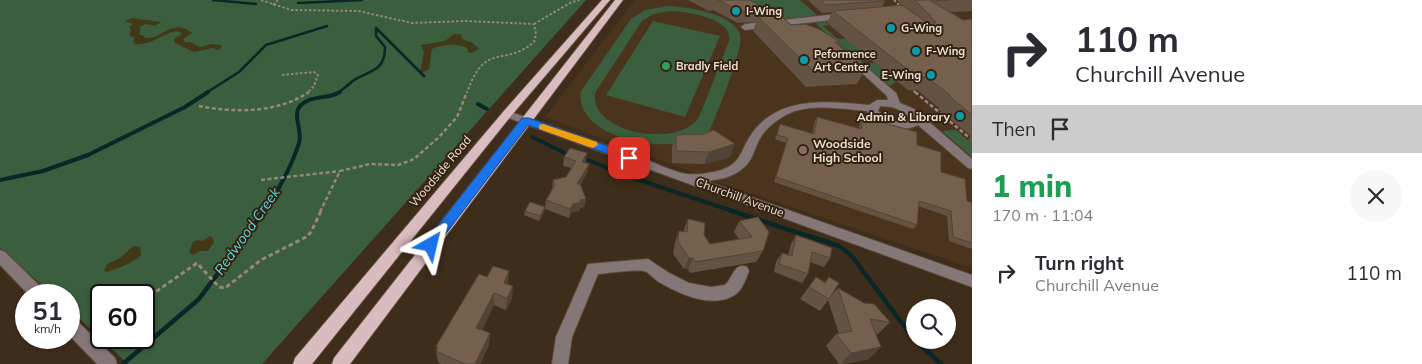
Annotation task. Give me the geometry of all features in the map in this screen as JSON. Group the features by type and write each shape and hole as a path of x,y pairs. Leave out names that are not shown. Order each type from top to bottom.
{"main road":[{"name":"Woodside Road","path":"301,364 507,114 606,0"},
{"path":"340,364 619,0"}],"street":[{"path":"745,27 811,24 816,18 853,15"},
{"path":"843,52 892,95 895,104"},
{"path":"684,178 712,176 735,169 743,163 756,136 782,112 801,107 872,108 877,103 895,104 908,110 972,165"},
{"path":"872,108 881,119 896,125 913,124 915,117"},
{"name":"Churchill Avenue","path":"507,114 972,280"},
{"path":"0,256 28,284"},
{"path":"560,364 564,337 593,268 648,265 655,274 671,282 698,291 719,295 729,291 735,285 742,271"},
{"path":"80,335 109,364"}],"path":[{"path":"261,0 291,10 358,10 404,22 421,24 465,21 534,24 572,2 580,0"},
{"path":"273,5 278,0"},
{"path":"894,0 901,7"},
{"path":"261,180 340,171 369,164 402,165 414,159 460,114 472,81 482,63 531,46 536,38 534,24"},
{"path":"199,106 222,109 277,106 307,94 313,87 318,75 314,72 282,75"},
{"path":"905,85 972,140"},
{"path":"155,292 197,263 219,287 225,288 261,260 306,237 311,232 340,171"}],"shaded area":[{"name":"Woodside High School","path":"635,0 972,0 972,268 721,183 545,117"}],"green space":[{"path":"0,0 586,0 262,364 128,364 112,349 155,349 155,284 90,284 90,329 80,319 80,284 41,284 0,248"},
{"path":"725,0 800,0 817,15 770,22"},
{"path":"668,6 708,12 728,21 740,34 738,54 706,139 661,144 631,140 606,131 586,114 581,104 581,91 631,19 645,10","holes":["671,11 708,18 724,27 728,33 729,41 699,117 689,127 674,133 656,134 620,127 606,119 597,107 595,93 642,21 653,14"]},
{"path":"822,19 829,25 823,26 838,39 848,38 872,60 858,61 817,25 816,20"},
{"name":"Bradly Field","path":"653,21 720,36 685,117 606,95"},
{"path":"861,63 876,63 897,81 890,86"},
{"path":"956,130 972,144 972,157 942,131"}],"sand":[{"path":"132,18 161,22 155,26 146,24 139,27 141,30 139,34 145,38 157,36 167,30 178,27 192,33 183,39 185,42 190,42 200,47 212,44 221,45 222,47 218,50 212,48 194,52 175,43 174,39 182,34 178,31 147,43 135,44 133,41 135,38 129,35 131,30 129,27 133,24 125,21"},
{"path":"454,34 461,34 462,39 473,43 479,49 471,53 468,52 467,48 459,45 436,47 432,49 429,69 422,73 420,72 424,52 421,45 445,41"},
{"path":"210,236 214,242 208,251 200,251 193,255 189,253 193,242 203,241"},
{"path":"133,246 140,247 141,255 138,258 106,272 104,270 107,264 120,258"}],"building":[{"path":"718,0 749,0 769,10 742,12"},
{"path":"821,0 883,0 885,1 826,5"},
{"path":"915,0 949,0 931,1 963,20 972,19 972,115 926,77 917,77 833,11 902,5 932,26 936,22"},
{"path":"780,15 791,25 805,24 819,29 840,42 835,42 866,68 814,72 758,17"},
{"path":"817,117 861,129 863,117 917,132 917,145 941,152 941,172 965,179 967,201 972,203 972,243 953,237 951,211 919,201 917,225 776,177 788,138 777,135 780,124 814,134"},
{"path":"714,130 735,144 709,152 676,151 676,135 703,134"},
{"path":"570,148 587,153 582,162 589,164 577,184 580,184 586,199 573,204 570,209 546,200 555,185 553,180 566,177 576,161 564,157"},
{"path":"530,202 545,207 540,216 525,211"},
{"path":"758,217 769,232 763,251 695,262 693,258 689,258 678,242 679,231 687,232 688,219 705,223 704,235 710,244 752,237 739,221"},
{"path":"796,235 832,248 830,258 812,252 808,274 779,264 782,253 792,256"},
{"path":"493,266 509,271 504,283 513,286 507,298 494,293 476,328 490,333 475,364 465,364 436,351 438,347 436,346 479,274 487,277"},
{"path":"816,277 825,283 829,277 839,283 829,299 809,287"},
{"path":"838,288 864,303 874,304 890,322 870,319 881,347 851,353 836,334 852,331"}],"waterway":[{"name":"Redwood Creek","path":"213,0 256,4"},
{"name":"Redwood Creek","path":"298,3 362,0"},
{"path":"206,93 239,72 266,45 327,26"},
{"name":"Redwood Creek","path":"338,93 354,80 376,69 383,61 385,47 376,36 376,28 424,76"},
{"path":"0,180 43,171 88,155 185,107 208,92"},
{"name":"Redwood Creek","path":"263,212 284,179 299,143 300,134 297,114 300,106 309,100 338,93"},
{"path":"478,104 487,109"},
{"path":"532,137 569,155"},
{"path":"583,158 633,178 736,212"},
{"name":"Redwood Creek","path":"123,364 199,299 264,211"},
{"path":"732,211 839,246 851,255 913,338 941,364"}],"slow traffic":[{"path":"543,127 593,145"}],"place":[{"name":"I-Wing","path":"736,11"},
{"name":"G-Wing","path":"891,28"},
{"name":"F-Wing","path":"916,51"},
{"name":"Peformence Art Center","path":"804,60"},
{"name":"Bradly Field","path":"666,66"},
{"name":"E-Wing","path":"931,75"},
{"name":"Admin & Library","path":"960,116"},
{"name":"Woodside High School","path":"803,150"}],"route":[{"path":"431,245 526,121 629,158"}]}
